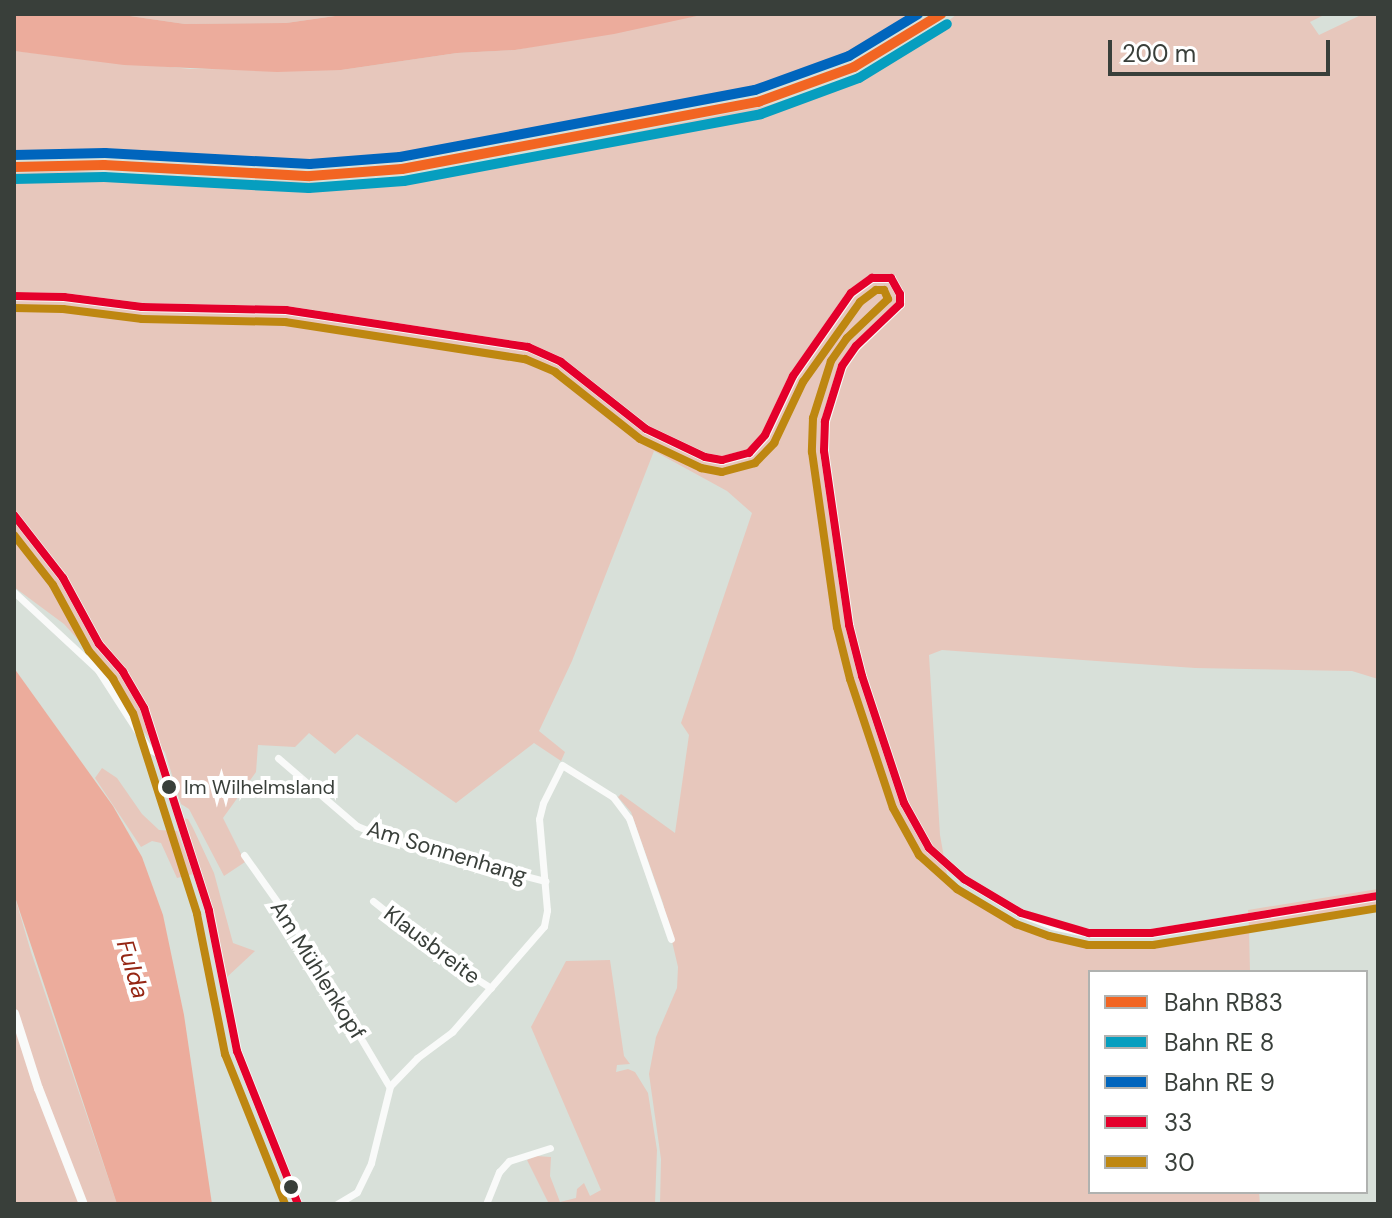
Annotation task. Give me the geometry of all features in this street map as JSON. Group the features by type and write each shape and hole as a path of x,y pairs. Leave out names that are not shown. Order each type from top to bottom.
{"street":[{"path":"14,296 64,297 142,307 286,310 528,347 561,362 646,429 705,457 722,460 749,453 765,435 793,376 851,293 872,278 891,278 900,294 900,304 856,346 842,366 825,421 824,451 849,625 862,676 904,803 929,848 964,879 1021,913 1052,925 1089,933 1151,933 1378,896"},
{"path":"14,515 63,578 99,644 136,691 209,911 231,1023 246,1076 298,1204"},
{"path":"14,592 98,670 149,749 159,754"},
{"name":"Am Sonnenhang","path":"278,758 357,826 405,845 545,881"},
{"path":"337,1204 357,1192 371,1163 389,1086 417,1058 452,1032 544,926 547,910 539,819 543,803 562,765 613,797 629,818 671,939"},
{"name":"Am Mühlenkopf","path":"244,855 295,927 389,1086"},
{"name":"Klausbreite","path":"373,901 436,952 491,988"},
{"path":"14,1013 38,1088 83,1204"},
{"path":"486,1204 499,1172 509,1161 550,1148"}],"shaded area":[{"path":"116,14 349,14 286,23 185,24"},
{"path":"706,14 921,14 837,62 768,89 615,121 401,159 277,163 75,153 14,154 14,51 190,69 341,70 457,53 515,50"},
{"path":"957,14 1326,14 1310,22 1319,35 1363,14 1378,14 1378,679 1352,671 1195,668 942,650 929,655 940,835 948,880 1036,933 1085,944 1145,945 1249,929 1250,970 1088,970 1088,1194 1259,1194 1260,1204 660,1204 661,1159 649,1074 656,1037 677,988 678,967 663,903 631,812 618,797 621,794 675,833 689,735 681,723 752,513 727,491 654,451 572,661 539,731 565,752 561,761 534,743 456,803 357,734 335,754 309,733 295,747 258,745 256,772 223,818 245,862 224,876 189,809 181,804 165,752 144,732 108,673 64,624 14,587 14,173 74,171 347,184 405,178 770,105 845,79 917,46"},
{"path":"102,768 117,778 142,814 159,830 177,831 193,874 177,878 161,843 152,841 141,847 95,778"},
{"path":"182,818 188,819 214,873 233,943 255,951 227,977 212,906"},
{"path":"1378,889 1378,907 1249,929 1248,910"},
{"path":"14,894 31,952 117,1204 14,1204"},
{"path":"610,960 624,1056 630,1064 617,1065 616,1072 628,1069 635,1072 648,1093 657,1150 655,1204 549,1204 527,1160 536,1156 551,1157 550,1176 560,1202 576,1198 577,1189 584,1183 590,1196 601,1190 531,1027 566,961"}],"water":[{"path":"14,14 116,14 185,24 286,23 349,14 706,14 614,34 515,50 457,53 341,70 277,72 124,65 14,51"},
{"name":"Fulda","path":"14,668 113,806 142,857 163,915 184,1015 212,1204 117,1204 14,894"}],"rail line":[{"name":"RB83","path":"14,167 104,165 310,176 402,169 758,102 854,67 941,14"}],"transit line":[{"path":"14,155 105,153 310,164 400,157 755,90 849,56 918,14"},
{"path":"14,179 104,177 309,188 404,181 761,114 859,78 947,24"},
{"name":"33","path":"14,296 64,297 142,307 286,310 528,347 561,362 646,429 705,457 722,460 749,453 765,435 793,376 851,293 872,278 891,278 900,294 900,304 856,346 842,366 825,421 824,451 849,625 862,676 904,803 929,848 964,879 1021,913 1089,933 1151,933 1378,896"},
{"name":"30","path":"14,308 63,309 142,319 285,322 525,359 555,372 640,439 701,468 722,472 755,463 774,443 803,382 860,302 876,290 884,290 888,299 847,338 831,361 813,418 812,452 837,627 850,679 893,808 919,855 957,889 1016,924 1088,945 1153,945 1378,908"},
{"name":"33","path":"14,515 63,578 99,644 123,672 144,708 209,911 237,1051 298,1204"},
{"name":"30","path":"14,535 53,585 89,651 113,679 133,713 197,914 225,1054 285,1204"}],"place":[{"name":"Im Wilhelmsland","path":"169,787"}]}
